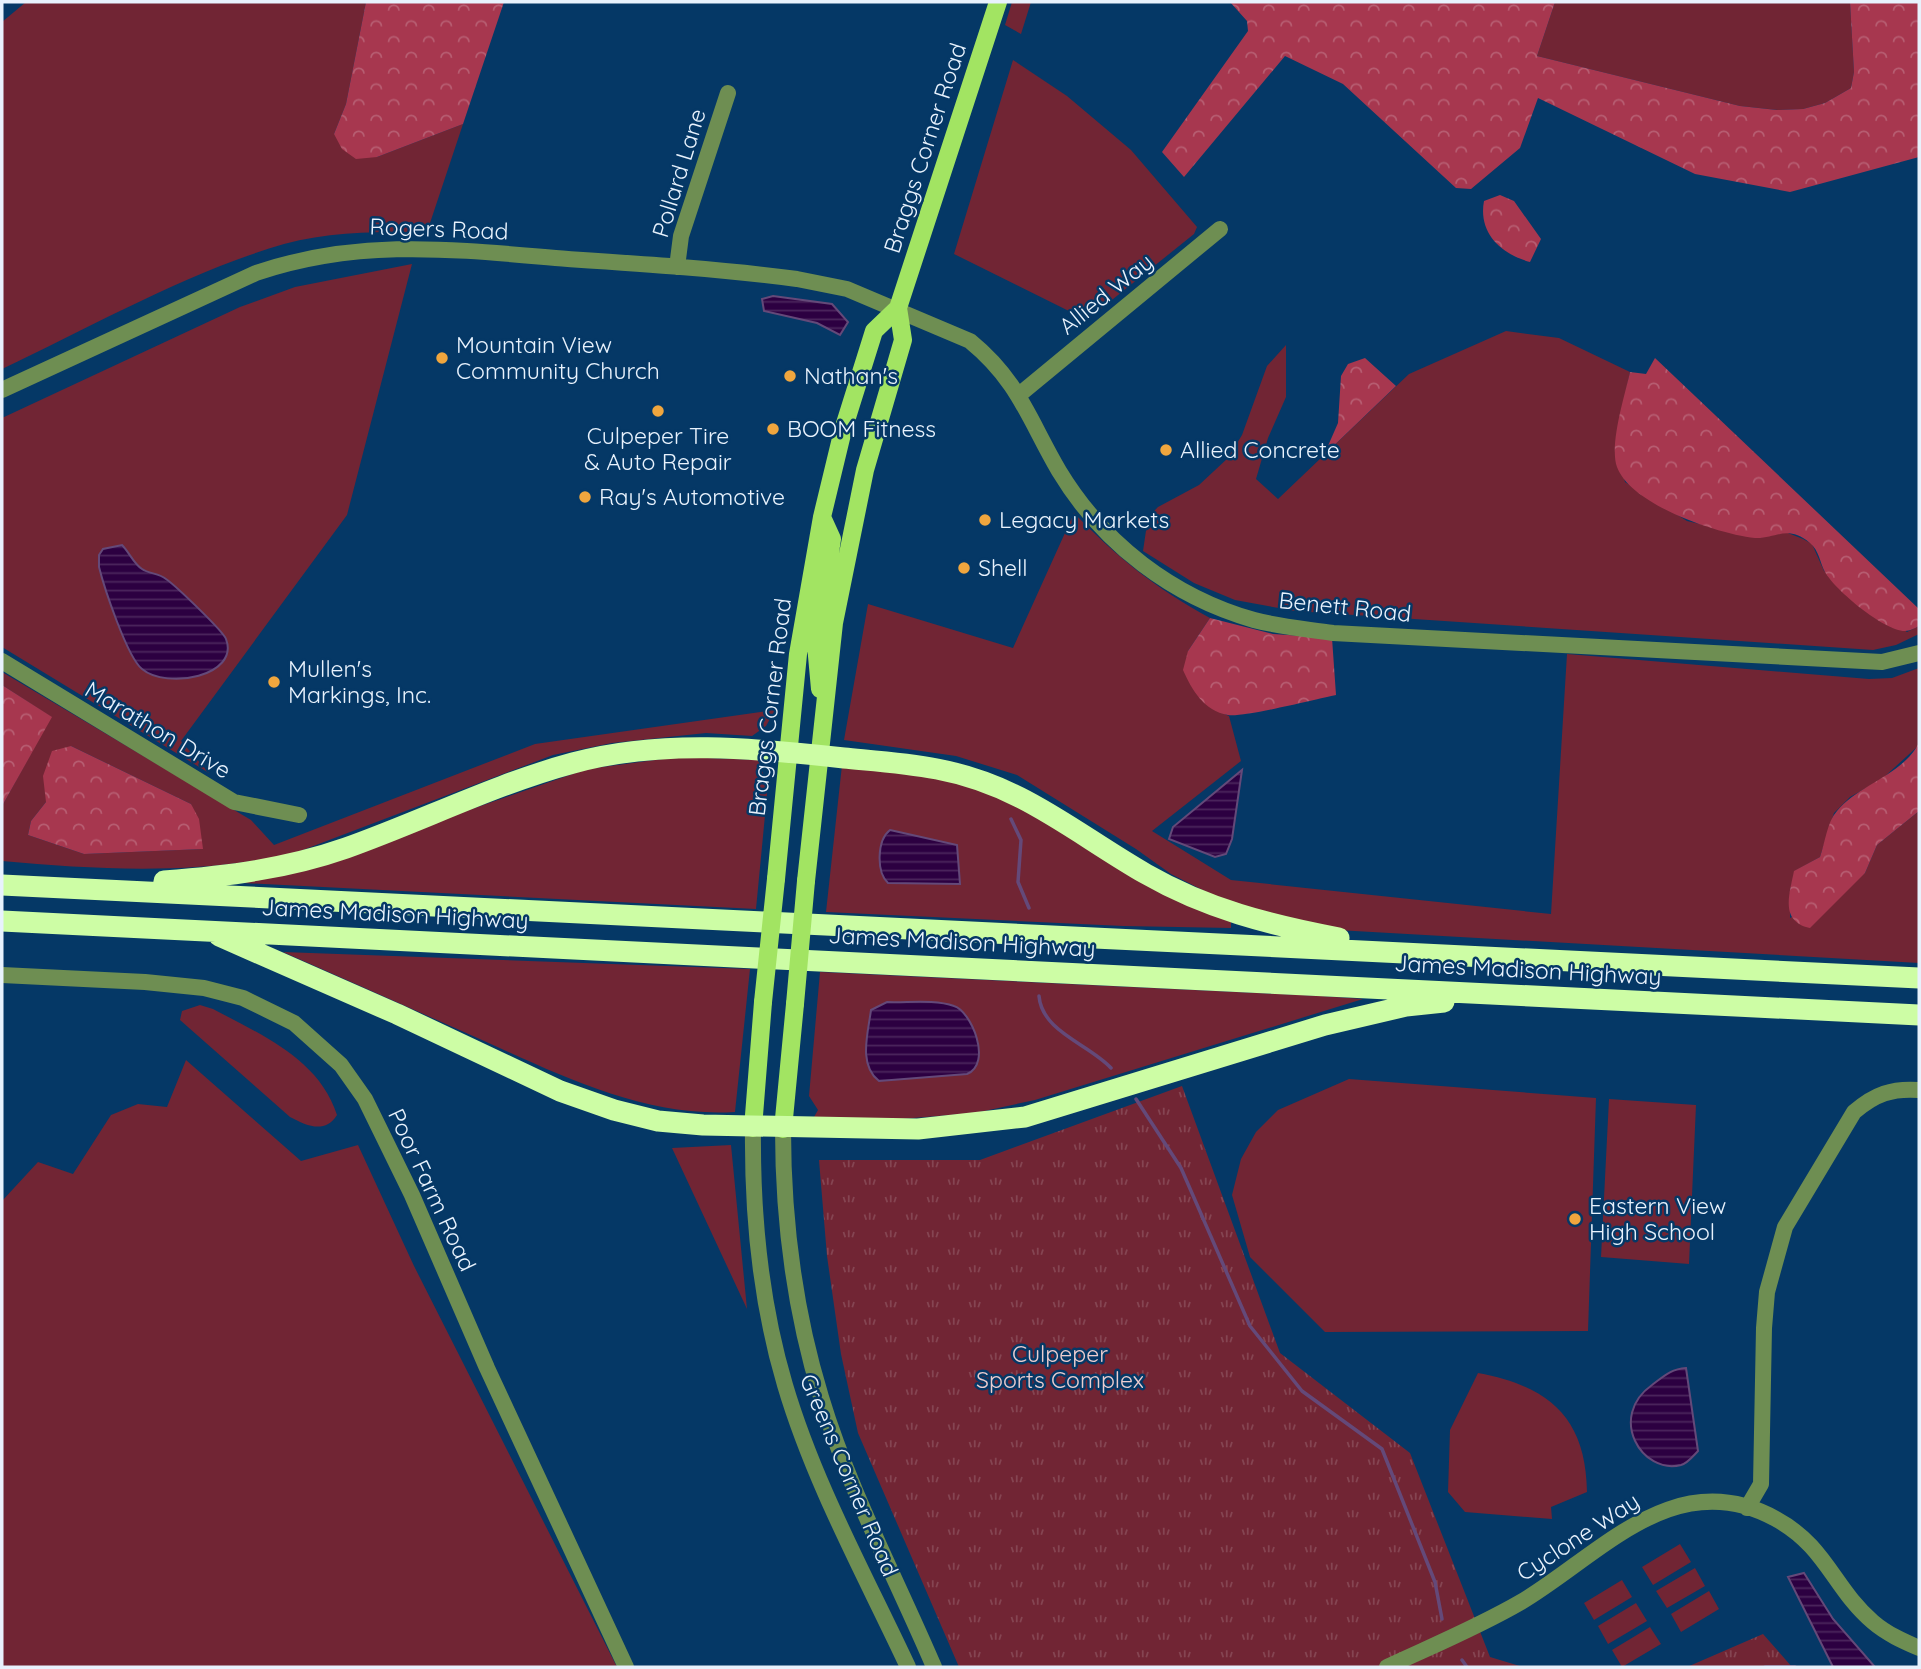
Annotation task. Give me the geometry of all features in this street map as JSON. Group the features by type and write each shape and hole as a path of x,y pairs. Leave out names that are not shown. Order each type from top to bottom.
{"highway":[{"path":"66,888 222,877 284,866 345,848 572,763 606,756 683,748 788,752 936,769 1017,794 1146,874 1197,900 1240,916 1328,936 1448,953"},
{"name":"James Madison Highway","path":"2,885 1448,953 1919,978"},
{"name":"James Madison Highway","path":"2,921 1919,1015"},
{"path":"208,931 571,1095 658,1121 753,1128 918,1129 1025,1117 1325,1024 1406,1006 1505,994"}],"main road":[{"name":"Braggs Corner Road","path":"783,1129 834,624 856,509 903,340 898,308 998,2"},
{"name":"Braggs Corner Road","path":"753,1128 798,654 822,517 843,430 874,331 898,308"},
{"path":"822,517 832,539 816,651 823,715"}],"street":[{"name":"Pollard Lane","path":"677,267 681,236 728,93"},
{"name":"Allied Way","path":"1020,394 1220,229"},
{"name":"Rogers Road","path":"2,390 227,285 289,262 355,249 423,247 677,267 817,282 847,289 898,308"},
{"name":"Benett Road","path":"898,308 970,341 985,354 1020,394 1083,508 1139,563 1191,596 1255,620 1333,633 1882,662 1919,653"},
{"name":"Marathon Drive","path":"2,662 234,802 299,816"},
{"name":"Poor Farm Road","path":"2,975 145,982 204,988 243,998 294,1023 341,1065 365,1099 412,1195 487,1368 626,1667"},
{"path":"1747,1508 1761,1484 1764,1328 1768,1292 1785,1227 1854,1112 1869,1099 1888,1090 1916,1090"},
{"name":"Greens Corner Road","path":"753,1128 757,1246 772,1336 785,1386 816,1469 908,1667"},
{"name":"Greens Corner Road","path":"783,1129 786,1223 808,1355 848,1473 934,1667"},
{"name":"Cyclone Way","path":"1387,1667 1519,1603 1573,1568 1634,1522 1663,1509 1712,1502 1747,1508 1775,1518 1801,1534 1820,1552 1855,1603 1873,1622 1896,1638 1919,1648"}],"green space":[{"path":"26,2 366,2 346,104 334,134 377,157 463,124 427,232 337,234 284,244 212,269 2,369 2,22"},
{"path":"366,2 504,2 463,124 377,157 356,159 342,149 334,134 346,104"},
{"path":"1012,2 1031,2 1021,34 1005,25"},
{"path":"1230,2 1555,2 1537,56 1740,106 1777,110 1803,109 1825,103 1851,88 1854,72 1850,2 1919,2 1919,157 1790,192 1695,174 1538,98 1520,148 1471,189 1456,188 1343,84 1285,56 1184,177 1162,152 1248,31 1247,21"},
{"path":"1555,2 1850,2 1854,72 1851,88 1825,103 1803,109 1778,110 1740,106 1537,56"},
{"path":"1013,60 1067,96 1131,150 1197,227 1194,234 1087,320 954,254"},
{"path":"1500,195 1514,201 1541,239 1530,262 1501,248 1488,232 1483,212 1484,201"},
{"path":"412,264 347,515 181,741 209,773 2,647 2,418 240,307 295,287"},
{"path":"1506,331 1559,338 1630,372 1616,439 1625,482 1687,521 1759,538 1783,531 1803,539 1812,544 1824,571 1907,632 1919,626 1919,634 1896,645 1873,650 1295,611 1235,600 1194,583 1143,551 1148,517 1158,507 1199,485 1228,458 1242,435 1267,366 1286,345 1286,397 1268,438 1256,479 1278,499 1409,374"},
{"path":"1365,358 1396,386 1324,455 1338,423 1341,376 1348,364"},
{"path":"1655,358 1919,609 1919,626 1907,631 1896,629 1873,617 1849,599 1830,580 1815,549 1802,537 1788,533 1755,538 1720,531 1657,505 1625,481 1617,467 1615,446 1630,372 1646,374"},
{"path":"1074,513 1138,571 1210,618 1188,651 1191,675 1201,698 1229,716 1241,761 1152,831 1231,880 1551,914 1567,654 1869,679 1892,678 1919,668 1918,746 1882,779 1850,797 1834,813 1820,857 1795,871 1790,891 1790,918 1865,873 1877,845 1919,811 1919,963 1337,930 1232,905 1171,874 1136,849 1017,775 956,756 844,740 868,604 1013,648"},
{"path":"1210,618 1273,634 1332,638 1336,695 1236,715 1212,709 1195,692 1183,670 1188,651"},
{"path":"2,672 251,820 274,845 535,744 775,710 766,726 752,736 706,733 612,743 553,755 295,853 186,868 76,867 2,861 2,806 51,717 2,685","holes":["71,746 191,804 202,849 84,854 28,835 31,821 46,802"]},
{"path":"2,685 52,717 2,806"},
{"path":"1919,742 1919,811 1877,845 1865,873 1810,928 1800,925 1794,920 1789,906 1794,871 1820,857 1837,811 1904,762"},
{"path":"71,746 191,804 199,819 203,849 84,854 28,835 31,821 46,802 43,776 52,751"},
{"path":"678,757 762,760 761,769 768,784 756,909 243,883 342,854 587,769"},
{"path":"842,765 952,780 994,794 1041,818 1146,884 1202,911 1231,920 1231,928 1123,926 826,912"},
{"path":"283,952 750,969 735,1112 666,1108 600,1090"},
{"path":"820,972 1363,999 1035,1100 975,1113 876,1121 814,1117 818,1110 809,1096"},
{"path":"200,1005 213,1009 269,1039 303,1064 329,1095 337,1115 332,1121 327,1125 315,1126 290,1117 180,1020 182,1011"},
{"path":"186,1060 301,1161 358,1145 414,1266 617,1667 2,1667 2,1201 38,1162 73,1174 111,1115 138,1104 167,1107"},
{"path":"1349,1079 1596,1098 1588,1331 1325,1332 1250,1257 1232,1195 1241,1159 1256,1132 1278,1110"},
{"name":"Culpeper Sports Complex","path":"1182,1086 1280,1353 1410,1453 1490,1657 1523,1667 959,1667 858,1433 841,1354 827,1256 819,1160 980,1160"},
{"path":"1609,1099 1696,1105 1689,1264 1601,1257"},
{"path":"731,1145 747,1309 672,1148"},
{"path":"1478,1373 1503,1379 1543,1397 1558,1409 1571,1425 1585,1466 1587,1492 1551,1507 1552,1519 1465,1512 1448,1492 1450,1430"},
{"path":"1680,1544 1691,1562 1653,1585 1642,1567"},
{"path":"1695,1568 1705,1586 1667,1608 1656,1591"},
{"path":"1622,1580 1632,1597 1594,1620 1584,1603"},
{"path":"1709,1591 1719,1609 1681,1632 1671,1614"},
{"path":"1636,1603 1647,1621 1608,1644 1598,1626"},
{"path":"1650,1627 1661,1644 1622,1667 1612,1650"},
{"path":"1763,1634 1792,1667 1687,1667"}],"shaded area":[{"path":"773,296 832,304 848,322 840,335 817,323 764,311 762,299"},
{"path":"122,545 139,567 171,583 223,634 227,652 222,662 212,670 199,676 168,678 153,675 136,662 117,621 99,567 99,555 103,549"},
{"path":"1242,770 1232,839 1226,854 1215,857 1169,839 1173,827"},
{"path":"890,830 957,845 960,884 888,883 881,871 880,848"},
{"path":"887,1002 938,1003 961,1010 977,1038 979,1049 975,1068 967,1074 879,1081 868,1066 867,1038 871,1010"},
{"path":"1686,1368 1698,1451 1684,1464 1667,1466 1643,1453 1635,1441 1631,1427 1632,1412 1639,1398 1652,1385 1672,1371"},
{"path":"1804,1573 1833,1619 1875,1667 1833,1667 1788,1577"}],"waterway":[{"path":"1011,819 1021,840 1018,882 1029,908"},
{"path":"1039,996 1048,1019 1111,1068"},
{"path":"1136,1099 1181,1168 1250,1326 1302,1391 1382,1449 1435,1582 1442,1619"},
{"path":"1462,1660 1467,1667"},
{"path":"1765,1667 1795,1667"}],"place":[{"name":"Mountain View Community Church","path":"442,358"},
{"name":"Nathan's","path":"790,376"},
{"name":"Culpeper Tire & Auto Repair","path":"658,411"},
{"name":"BOOM Fitness","path":"773,429"},
{"name":"Allied Concrete","path":"1166,450"},
{"name":"Ray's Automotive","path":"585,497"},
{"name":"Legacy Markets","path":"985,520"},
{"name":"Shell","path":"964,568"},
{"name":"Mullen's Markings, Inc.","path":"274,682"},
{"name":"Eastern View High School","path":"1575,1219"}]}
